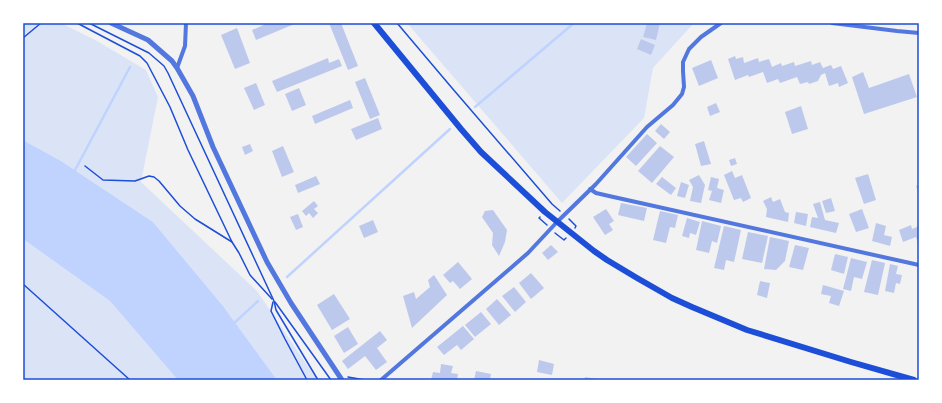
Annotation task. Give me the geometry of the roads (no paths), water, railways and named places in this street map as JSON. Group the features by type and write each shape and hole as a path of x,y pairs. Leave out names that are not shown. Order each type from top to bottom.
{"main road":[{"path":"374,23 481,152 545,212 570,233 621,269 672,298 747,330 843,360 914,380"}],"street":[{"path":"111,23 148,40 172,61 177,68 193,96 213,147 267,262 291,303 342,380"},
{"path":"177,68 185,46 186,23"},
{"path":"381,380 528,253 647,127 668,110 682,94 684,87 683,62 689,49 701,37 721,23"},
{"path":"832,23 897,32 919,33"},
{"path":"590,189 596,193 919,265"}],"water":[{"path":"23,140 61,161 153,222 223,306 277,380 178,380 110,301 23,239"}],"waterway":[{"path":"475,107 574,23"},
{"path":"74,172 130,67"},
{"path":"287,277 450,129"},
{"path":"233,324 258,301"}]}
